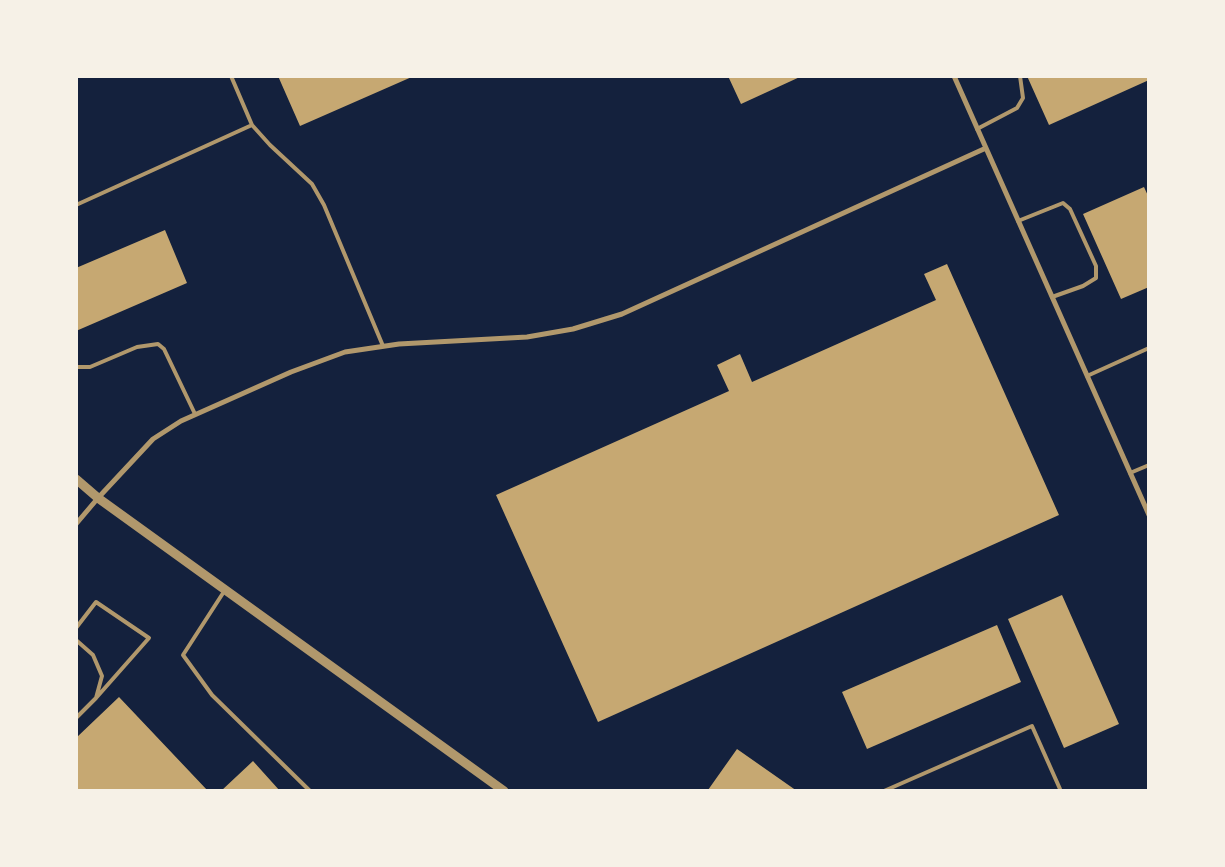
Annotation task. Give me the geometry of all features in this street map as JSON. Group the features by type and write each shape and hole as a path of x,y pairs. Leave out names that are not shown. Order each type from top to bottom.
{"street":[{"path":"954,76 1149,515"},
{"path":"76,524 153,440 195,414 291,372 345,352 383,346 527,337 574,329 622,314 986,148"},
{"path":"76,479 98,498 504,791"}],"lane":[{"path":"231,76 252,125 270,145 312,184 324,205 383,346"},
{"path":"977,129 1016,108 1023,98 1020,76"},
{"path":"76,205 252,125"},
{"path":"1018,221 1063,203 1070,209 1096,266 1096,278 1083,286 1052,298"},
{"path":"76,367 90,367 137,347 158,344 164,349 195,414"},
{"path":"1087,376 1149,348"},
{"path":"1130,473 1149,464"},
{"path":"225,590 183,654 212,695 310,791"},
{"path":"76,628 96,602 149,638 76,718"},
{"path":"76,640 93,655 102,676 96,698"},
{"path":"884,791 1032,726 1060,789"}],"building":[{"path":"278,76 414,76 300,126"},
{"path":"728,76 802,76 741,104"},
{"path":"1027,76 1149,76 1149,80 1049,125"},
{"path":"1144,187 1149,198 1149,287 1121,299 1083,214"},
{"path":"165,230 187,283 76,331 76,268"},
{"path":"947,264 1059,515 598,722 496,495 729,391 717,365 740,354 752,382 936,300 924,274"},
{"path":"1062,595 1119,724 1064,748 1008,619"},
{"path":"997,625 1021,682 867,749 842,692"},
{"path":"119,697 208,791 76,791 76,738"},
{"path":"737,749 797,791 708,790"},
{"path":"253,761 280,791 221,791"}]}
